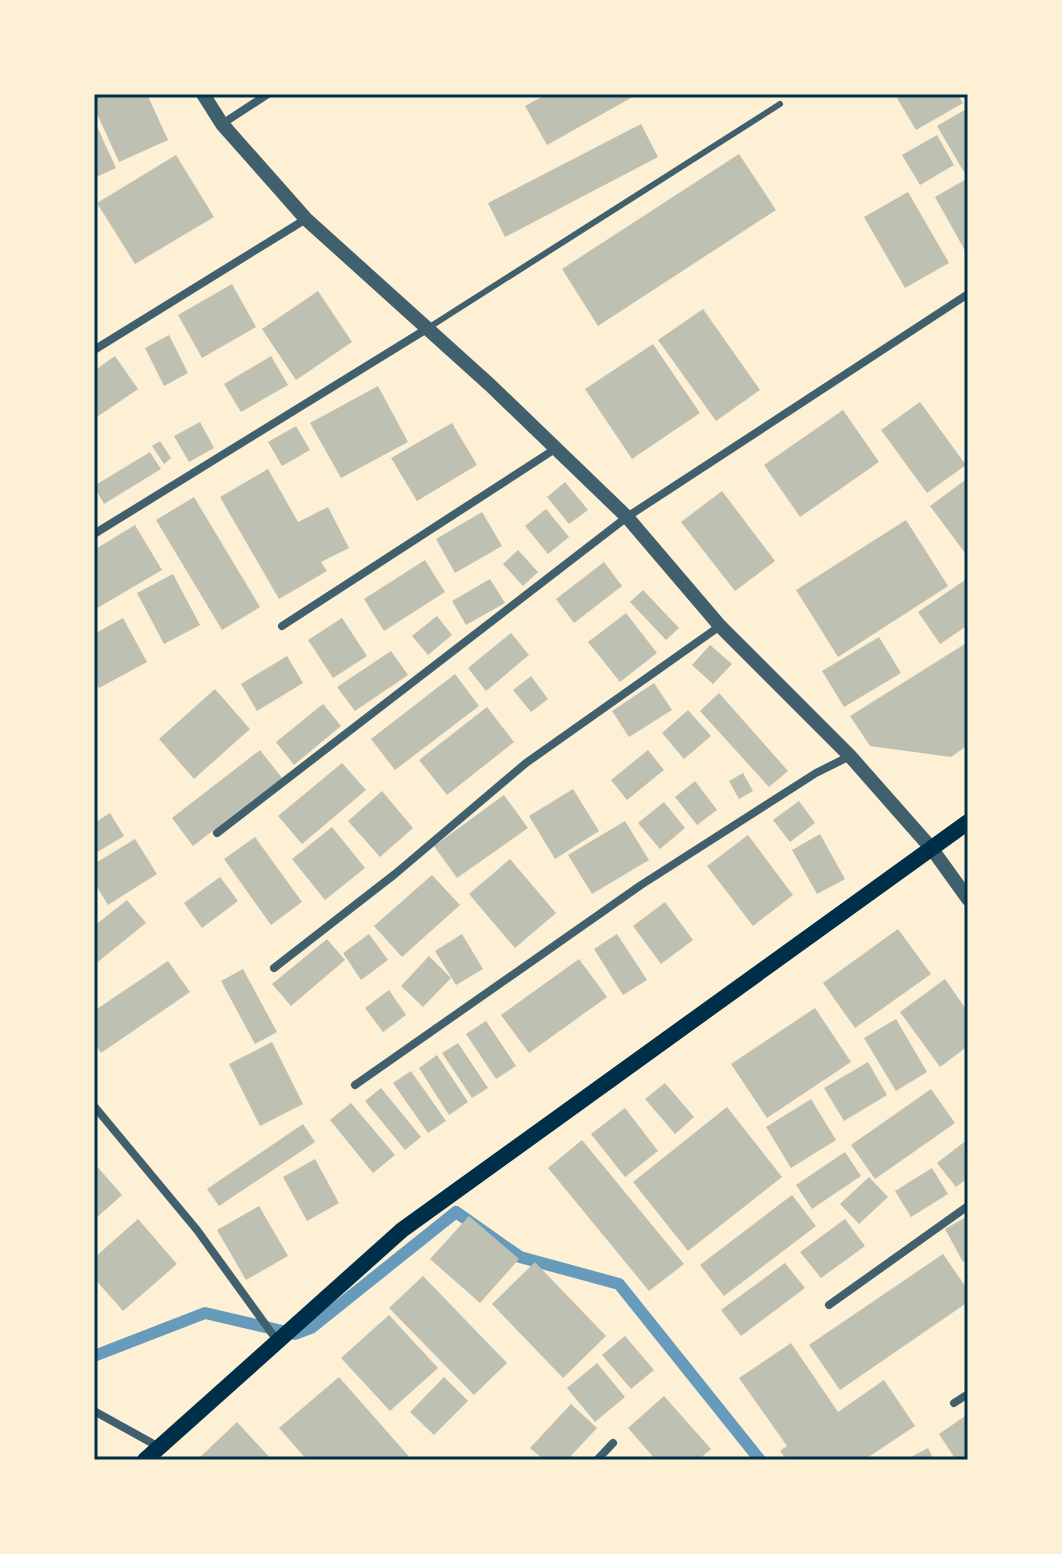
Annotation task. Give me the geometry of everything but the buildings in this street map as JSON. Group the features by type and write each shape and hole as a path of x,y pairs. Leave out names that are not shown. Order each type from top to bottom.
{"main road":[{"path":"145,1460 276,1339 402,1230 968,822"}],"street":[{"path":"203,94 222,124 306,219 425,330 490,385 627,517 720,626 850,756 932,849 968,899"},
{"path":"222,124 268,94"},
{"path":"94,350 306,219"},
{"path":"217,833 627,517 968,294"},
{"path":"94,534 425,330"},
{"path":"282,626 555,449"},
{"path":"274,968 395,874 526,763 699,644 720,626"},
{"path":"355,1085 641,885 741,820 850,756"},
{"path":"94,1106 197,1230 276,1339"},
{"path":"829,1305 968,1206"},
{"path":"954,1403 968,1394"},
{"path":"94,1411 160,1448"},
{"path":"597,1460 613,1443"}],"lane":[{"path":"425,330 780,104"}],"waterway":[{"path":"94,1356 205,1313 295,1334 311,1328 456,1212 520,1257 619,1284 760,1460"}]}
